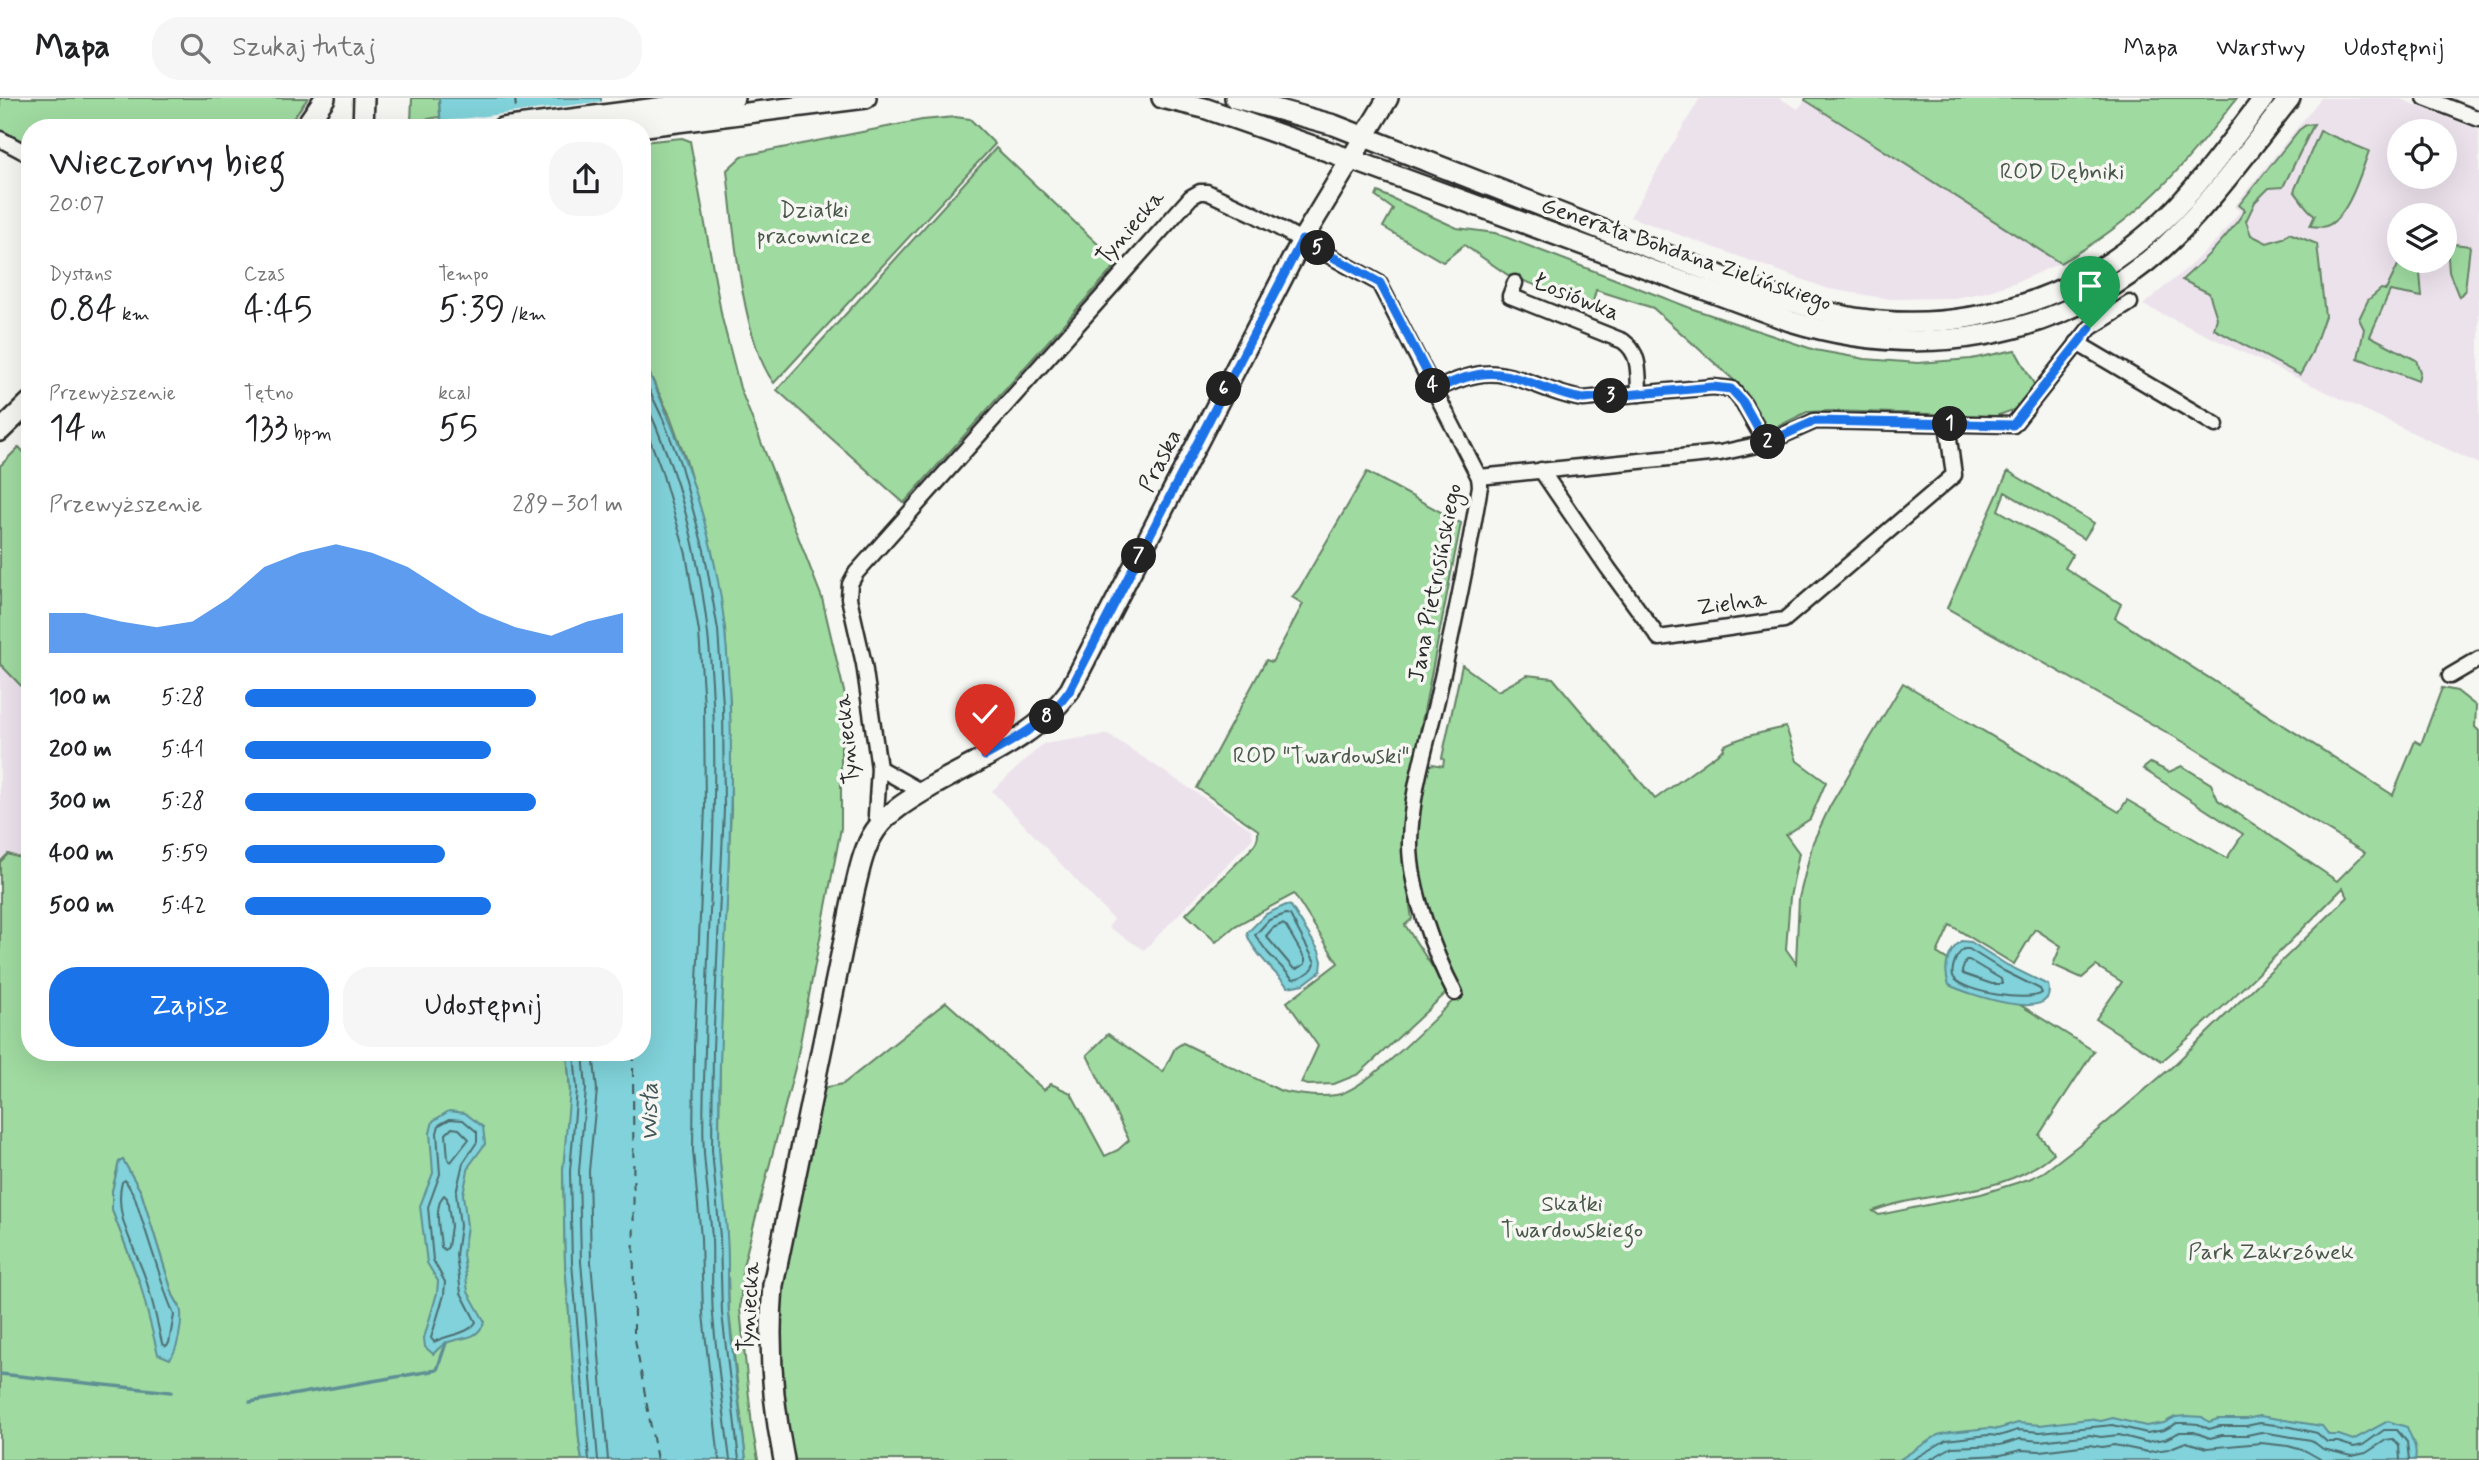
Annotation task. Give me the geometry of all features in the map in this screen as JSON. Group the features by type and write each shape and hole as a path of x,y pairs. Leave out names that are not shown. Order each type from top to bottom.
{"main road":[{"path":"310,119 325,98"},
{"path":"363,119 364,98"},
{"path":"599,119 866,98"},
{"name":"Generała Bohdana Zielińskiego","path":"1162,98 1204,108 1350,159 1806,326 1835,334 1878,340 1934,341 1983,336 2028,324 2079,304 2123,278 2161,250 2194,216 2290,98"},
{"name":"Generała Bohdana Zielińskiego","path":"1235,98 1321,120 1768,294 1811,308 1892,322 1931,323 1967,319 2021,306 2061,291 2113,261 2145,237 2175,209 2264,98"},
{"name":"Praska","path":"882,823 922,792 1033,729 1057,707 1070,690 1302,240 1388,98"},
{"path":"651,124 738,106"},
{"path":"0,433 21,411"},
{"path":"0,433 21,420"},
{"name":"Tyniecka","path":"784,1460 770,1363 773,1285 854,892 868,844 882,823"}],"street":[{"path":"2425,98 2479,119"},
{"path":"0,139 21,150"},
{"name":"Tyniecka","path":"882,823 876,815 879,768 864,664 851,606 850,584 856,573 1191,197 1200,191 1208,192 1254,214"},
{"name":"Jana Pietrusińskiego","path":"1254,214 1380,283 1479,477 1480,486 1465,576 1414,799 1410,843 1416,881 1432,945 1455,993"},
{"name":"Łosiówka","path":"1515,284 1510,296 1632,347 1637,357 1639,394"},
{"path":"1479,477 1720,453 1766,443 1815,421 2013,425 2090,328 2130,303"},
{"path":"2077,344 2216,425"},
{"path":"1436,390 1467,377 1503,374 1583,399 1713,387 1731,389 1743,402 1766,443"},
{"name":"Zielna","path":"1541,470 1659,638 1784,620 1954,475 1947,424"},
{"path":"2451,676 2479,659"},
{"path":"879,768 922,792"}],"shaded area":[{"path":"1700,98 1779,98 1798,109 1805,100 2060,263 1986,292 1955,298 1890,299 1829,289 1630,217"},
{"path":"2321,98 2398,98 2451,119 2387,119 2387,189 2457,189 2457,121 2479,130 2479,464 2143,305 2217,240 2240,211 2234,207"},
{"path":"0,664 21,686 21,858 8,854 0,862"},
{"path":"1108,734 1252,830 1253,838 1144,950 1108,927 1114,920 992,791 1043,744"}],"green space":[{"path":"0,98 308,98 293,119 21,119 21,142 0,131"},
{"path":"412,98 439,98 440,117 411,119"},
{"name":"ROD Dębniki","path":"2237,98 2158,191 2113,229 2060,263 1805,100"},
{"name":"Działki pracownicze","path":"955,117 970,119 995,144 774,383 763,364 747,312 736,250 727,170 742,156 922,120"},
{"path":"2314,124 2283,187 2269,188 2255,202 2246,221 2251,235 2267,243 2289,233 2317,244 2325,316 2311,355 2300,375 2214,329 2217,318 2209,293 2182,280 2231,229 2245,210 2239,205 2299,130"},
{"path":"2320,131 2369,151 2347,205 2334,222 2320,227 2310,226 2315,215 2294,191"},
{"path":"682,138 690,141 722,318 740,388 822,598 850,717 841,746 841,828 796,1064 743,1266 740,1309 758,1460 746,1460 729,1312 727,1237 719,1150 720,1048 731,809 730,704 725,629 711,548 686,460 670,416 651,377 651,141"},
{"path":"996,148 1118,263 904,503 777,390"},
{"path":"1378,192 1457,228 1495,233 1693,309 1815,350 1865,359 1918,363 1971,359 2015,350 2035,386 2016,409 1996,416 1830,411 1807,412 1777,427 1765,425 1737,383 1653,308 1596,290 1592,306 1508,275 1464,245 1443,262 1383,227 1393,209 1376,197"},
{"path":"2457,244 2470,246 2465,290 2459,297 2449,273 2457,273"},
{"path":"2394,273 2420,273 2422,297 2390,291 2370,336 2416,360 2420,372 2418,381 2358,358 2364,329 2359,319 2368,300 2381,289 2386,290"},
{"path":"19,447 21,449 21,686 0,664 0,466"},
{"path":"2008,471 2094,523 2084,539 2005,492 1998,510 2073,554 2065,568 2121,604 2115,618 2393,795 2415,741 2421,744 2442,688 2457,691 2476,706 2475,727 2479,731 2479,1460 793,1460 777,1375 781,1272 822,1088 843,1084 946,1002 1044,1090 1051,1084 1071,1093 1105,1156 1118,1150 1129,1140 1087,1055 1108,1034 1163,1072 1175,1048 1183,1043 1281,1091 1315,1096 1336,1095 1365,1080 1400,1052 1459,995 1433,937 1414,850 1425,767 1433,764 1443,766 1442,758 1462,665 1498,691 1527,675 1553,678 1655,799 1724,749 1723,746 1786,727 1797,761 1826,782 1810,819 1786,835 1799,853 1790,897 1786,949 1796,963 1799,898 1813,842 1830,806 1903,683 2119,812 2127,800 2227,858 2243,834 2143,769 2150,763 2169,772 2182,766 2211,784 2218,800 2337,881 2365,853 2189,745 1947,608","holes":["2343,888 2348,897 2173,1066 2044,1172 1981,1194 1879,1215 1873,1211 1990,1185 2034,1168 2054,1153 2039,1135 2094,1051 1937,953 1950,925 2014,964 2035,929 2061,946 2053,965 2082,978 2096,966 2122,982 2096,1019 2162,1061 2277,955"]},
{"name":"ROD \"Twardowski\"","path":"1367,472 1461,523 1415,757 1402,852 1412,919 1405,925 1446,988 1445,994 1359,1074 1334,1084 1308,1085 1301,1083 1318,1046 1287,1002 1338,963 1294,894 1235,926 1216,942 1186,914 1249,851 1256,842 1258,833 1258,830 1197,788 1266,660 1272,662 1303,604 1292,597"},
{"path":"8,854 21,858 21,1061 568,1061 571,1106 563,1170 565,1263 582,1460 0,1460 0,862","holes":["123,1160 141,1192 173,1295 180,1307 140,1283 112,1210 112,1191 119,1162"]}],"water":[{"path":"439,98 601,98 601,119 440,119"},
{"name":"Wisła","path":"651,378 696,491 714,560 725,631 731,760 719,1147 728,1256 729,1315 746,1460 582,1460 565,1263 563,1170 570,1089 568,1061 651,1061"},
{"path":"1286,905 1291,906 1319,951 1322,961 1321,971 1304,984 1288,987 1258,954 1247,933 1266,914"},
{"path":"1961,941 1971,942 2007,965 2048,985 2048,997 2039,1003 2026,1005 2009,1003 1949,985 1946,973 1948,961 1952,950"},
{"path":"449,1111 465,1113 483,1127 485,1144 469,1166 463,1194 467,1226 463,1254 468,1292 485,1322 473,1336 446,1343 433,1354 425,1347 424,1338 438,1281 427,1263 420,1206 433,1173 430,1133 433,1121"},
{"path":"123,1160 141,1192 180,1310 179,1337 170,1359 158,1354 140,1283 112,1210 112,1191 119,1162"},
{"path":"2187,1416 2202,1417 2209,1422 2260,1416 2322,1426 2329,1435 2353,1440 2388,1421 2407,1427 2416,1455 2415,1460 1899,1460 1938,1435 1950,1432 1998,1429 2018,1423 2040,1425 2113,1418 2146,1426"}],"pier":[{"path":"605,101 604,119 461,119"}],"waterway":[{"path":"250,1402 437,1370 446,1343"},
{"path":"0,1374 171,1392"}],"ferry route":[{"path":"515,98 517,118"},
{"path":"633,1061 634,1334 657,1460"}],"route":[{"path":"985,756 1041,723 1070,690 1302,240 1380,283 1436,390 1467,377 1489,374 1503,374 1583,399 1713,387 1731,389 1743,402 1766,443 1815,421 2013,425 2090,328"}],"park label":[{"name":"Skałki Twardowskiego","path":"1572,1218"},
{"name":"Park Zakrzówek","path":"2271,1253"}]}
